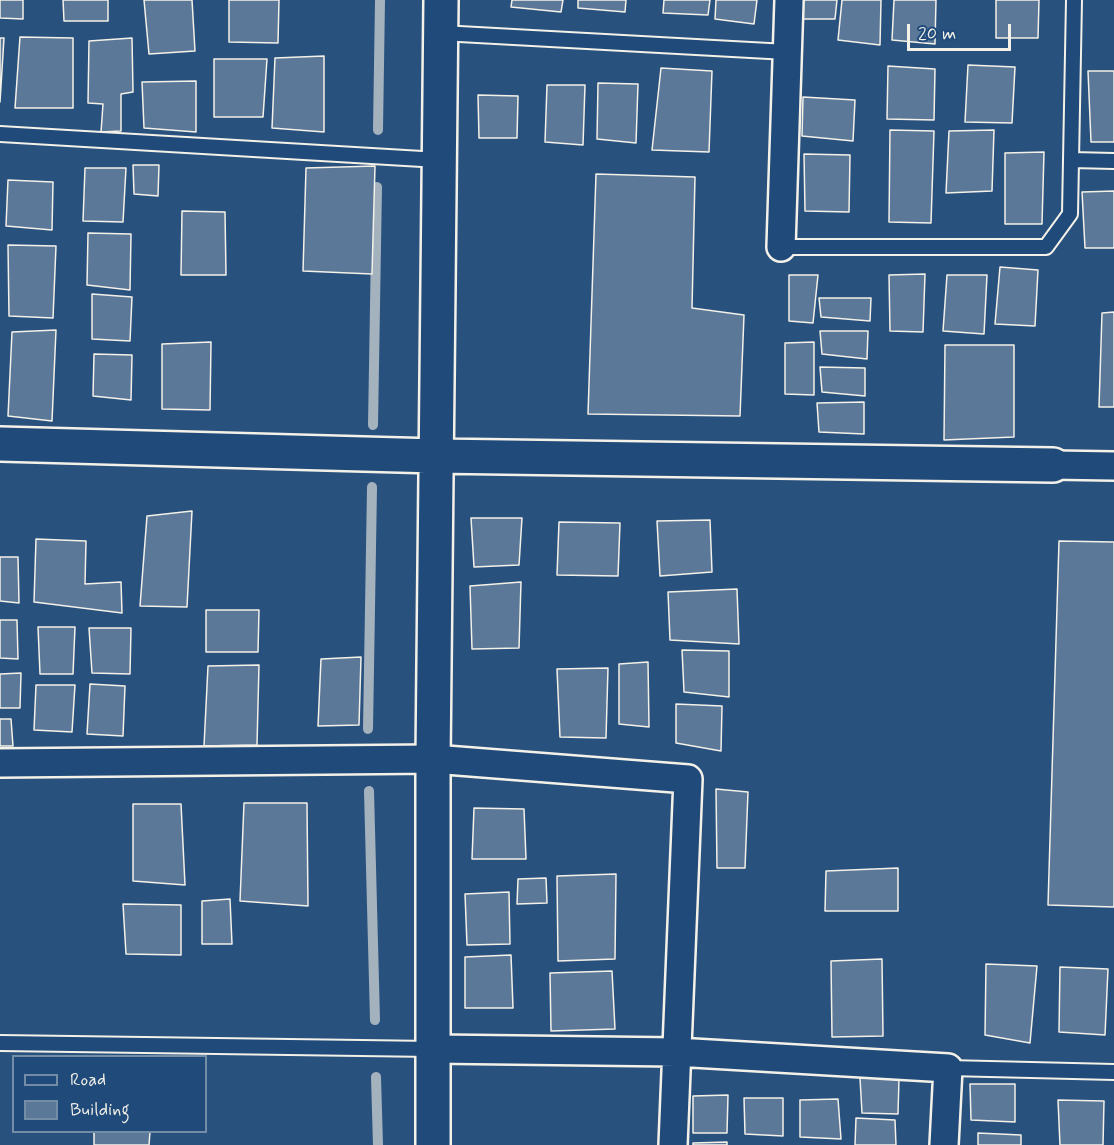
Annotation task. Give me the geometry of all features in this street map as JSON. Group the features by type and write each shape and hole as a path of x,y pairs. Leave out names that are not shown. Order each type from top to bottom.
{"street":[{"path":"433,1145 433,759 441,0"},
{"path":"781,247 789,0"},
{"path":"0,444 436,456 1114,466"},
{"path":"0,763 433,759 688,779 673,1145"},
{"path":"434,1049 676,1052 948,1068 944,1145"}],"lane":[{"path":"781,247 1046,247 1070,214 1074,0"},
{"path":"441,33 787,52"},
{"path":"0,134 439,160"},
{"path":"1072,160 1114,162"},
{"path":"0,1043 434,1049"},
{"path":"948,1068 1114,1072"}],"building":[{"path":"0,0 23,0 23,19 0,18"},
{"path":"63,0 108,0 108,21 64,21"},
{"path":"144,0 192,0 195,51 149,54"},
{"path":"229,0 279,0 278,43 229,42"},
{"path":"512,0 563,0 561,12 511,7"},
{"path":"578,0 626,0 625,12 578,8"},
{"path":"664,0 710,0 708,15 663,13"},
{"path":"716,0 757,0 754,24 715,19"},
{"path":"799,0 837,0 835,19 799,19"},
{"path":"842,0 881,0 880,45 838,40"},
{"path":"894,0 936,0 935,44 892,40"},
{"path":"996,0 1039,0 1038,38 996,38"},
{"path":"20,37 73,38 73,108 15,108"},
{"path":"0,38 4,38 0,102"},
{"path":"132,38 133,92 121,94 121,131 101,132 103,104 88,103 89,41"},
{"path":"324,56 324,132 272,128 275,58"},
{"path":"214,59 267,59 263,117 214,117"},
{"path":"968,65 1015,67 1012,123 965,122"},
{"path":"888,66 935,69 934,120 887,119"},
{"path":"661,68 712,71 709,152 652,150"},
{"path":"1088,71 1114,71 1114,142 1091,142"},
{"path":"196,81 196,132 144,128 142,82"},
{"path":"598,83 638,84 636,143 597,139"},
{"path":"547,85 585,85 583,145 545,142"},
{"path":"478,95 518,96 517,138 479,138"},
{"path":"803,97 855,100 853,141 802,136"},
{"path":"890,130 934,131 931,223 889,222"},
{"path":"994,130 992,191 946,193 949,131"},
{"path":"1044,152 1042,224 1005,224 1005,153"},
{"path":"804,154 850,155 849,212 805,211"},
{"path":"133,165 159,165 158,196 134,194"},
{"path":"375,166 372,274 303,271 306,168"},
{"path":"85,168 126,168 123,222 83,221"},
{"path":"596,174 695,177 692,308 744,315 740,416 588,414"},
{"path":"8,180 53,182 52,230 6,226"},
{"path":"1114,191 1114,248 1085,248 1082,192"},
{"path":"182,211 225,212 226,275 181,275"},
{"path":"88,233 131,234 130,290 87,285"},
{"path":"8,245 56,246 53,318 9,316"},
{"path":"1000,267 1038,270 1035,326 995,324"},
{"path":"925,274 923,332 890,331 889,275"},
{"path":"789,275 818,275 813,323 789,321"},
{"path":"947,275 987,275 984,334 943,331"},
{"path":"92,294 132,297 130,341 92,339"},
{"path":"819,298 871,298 870,321 821,317"},
{"path":"1114,312 1114,407 1099,407 1102,313"},
{"path":"56,330 52,421 8,416 12,332"},
{"path":"820,331 868,331 867,359 822,354"},
{"path":"211,342 210,410 162,409 162,344"},
{"path":"814,342 814,395 785,394 785,343"},
{"path":"945,345 1014,345 1014,437 944,440"},
{"path":"94,354 132,355 131,400 93,396"},
{"path":"820,367 865,368 865,396 822,392"},
{"path":"864,402 864,434 819,432 817,403"},
{"path":"192,511 187,607 140,606 147,516"},
{"path":"471,518 522,518 519,565 474,567"},
{"path":"710,520 712,572 660,576 657,521"},
{"path":"559,522 620,523 618,576 557,575"},
{"path":"36,539 86,541 85,584 121,582 122,613 34,602"},
{"path":"1059,541 1114,542 1114,907 1048,905"},
{"path":"0,557 18,557 19,603 0,601"},
{"path":"521,582 519,648 472,649 470,586"},
{"path":"737,589 739,644 670,640 668,592"},
{"path":"206,610 259,610 258,652 206,652"},
{"path":"0,620 17,620 18,659 0,658"},
{"path":"38,627 75,627 73,674 40,674"},
{"path":"89,628 131,628 130,674 92,673"},
{"path":"682,650 729,651 729,697 684,692"},
{"path":"361,657 359,725 318,726 321,659"},
{"path":"648,662 649,727 619,724 619,664"},
{"path":"259,665 257,745 204,746 208,666"},
{"path":"608,668 606,738 560,737 557,669"},
{"path":"21,673 20,708 0,708 0,674"},
{"path":"90,684 125,686 123,736 87,734"},
{"path":"36,685 75,685 72,732 34,730"},
{"path":"676,704 722,706 721,751 676,743"},
{"path":"0,719 11,719 13,746 0,746"},
{"path":"716,789 748,792 745,868 717,868"},
{"path":"244,803 307,803 308,906 240,901"},
{"path":"133,804 181,804 185,885 133,881"},
{"path":"474,808 524,809 526,859 472,859"},
{"path":"898,868 898,911 825,911 826,871"},
{"path":"616,874 615,959 558,961 557,876"},
{"path":"546,878 547,903 517,904 518,879"},
{"path":"509,892 510,944 467,945 465,894"},
{"path":"230,899 232,944 202,944 202,901"},
{"path":"123,904 181,905 181,955 126,954"},
{"path":"511,955 513,1008 465,1008 465,957"},
{"path":"882,959 883,1036 832,1037 831,961"},
{"path":"986,964 1037,966 1030,1043 985,1035"},
{"path":"1060,967 1108,969 1105,1035 1059,1032"},
{"path":"612,971 615,1029 551,1031 550,973"},
{"path":"860,1078 899,1078 898,1114 862,1113"},
{"path":"970,1084 1015,1084 1015,1122 971,1120"},
{"path":"728,1095 727,1133 693,1133 693,1096"},
{"path":"744,1098 783,1098 783,1136 745,1134"},
{"path":"838,1099 841,1139 800,1137 800,1100"},
{"path":"1058,1100 1104,1101 1103,1145 1060,1145"},
{"path":"856,1118 895,1120 896,1145 855,1145"},
{"path":"94,1133 150,1133 149,1145 94,1145"},
{"path":"978,1133 1021,1135 1021,1145 978,1145"},
{"path":"727,1142 727,1145 693,1145 693,1143"}],"waterway":[{"path":"378,130 380,0"},
{"path":"373,425 377,187"},
{"path":"368,729 372,487"},
{"path":"369,791 375,1020"},
{"path":"376,1077 378,1145"}]}
